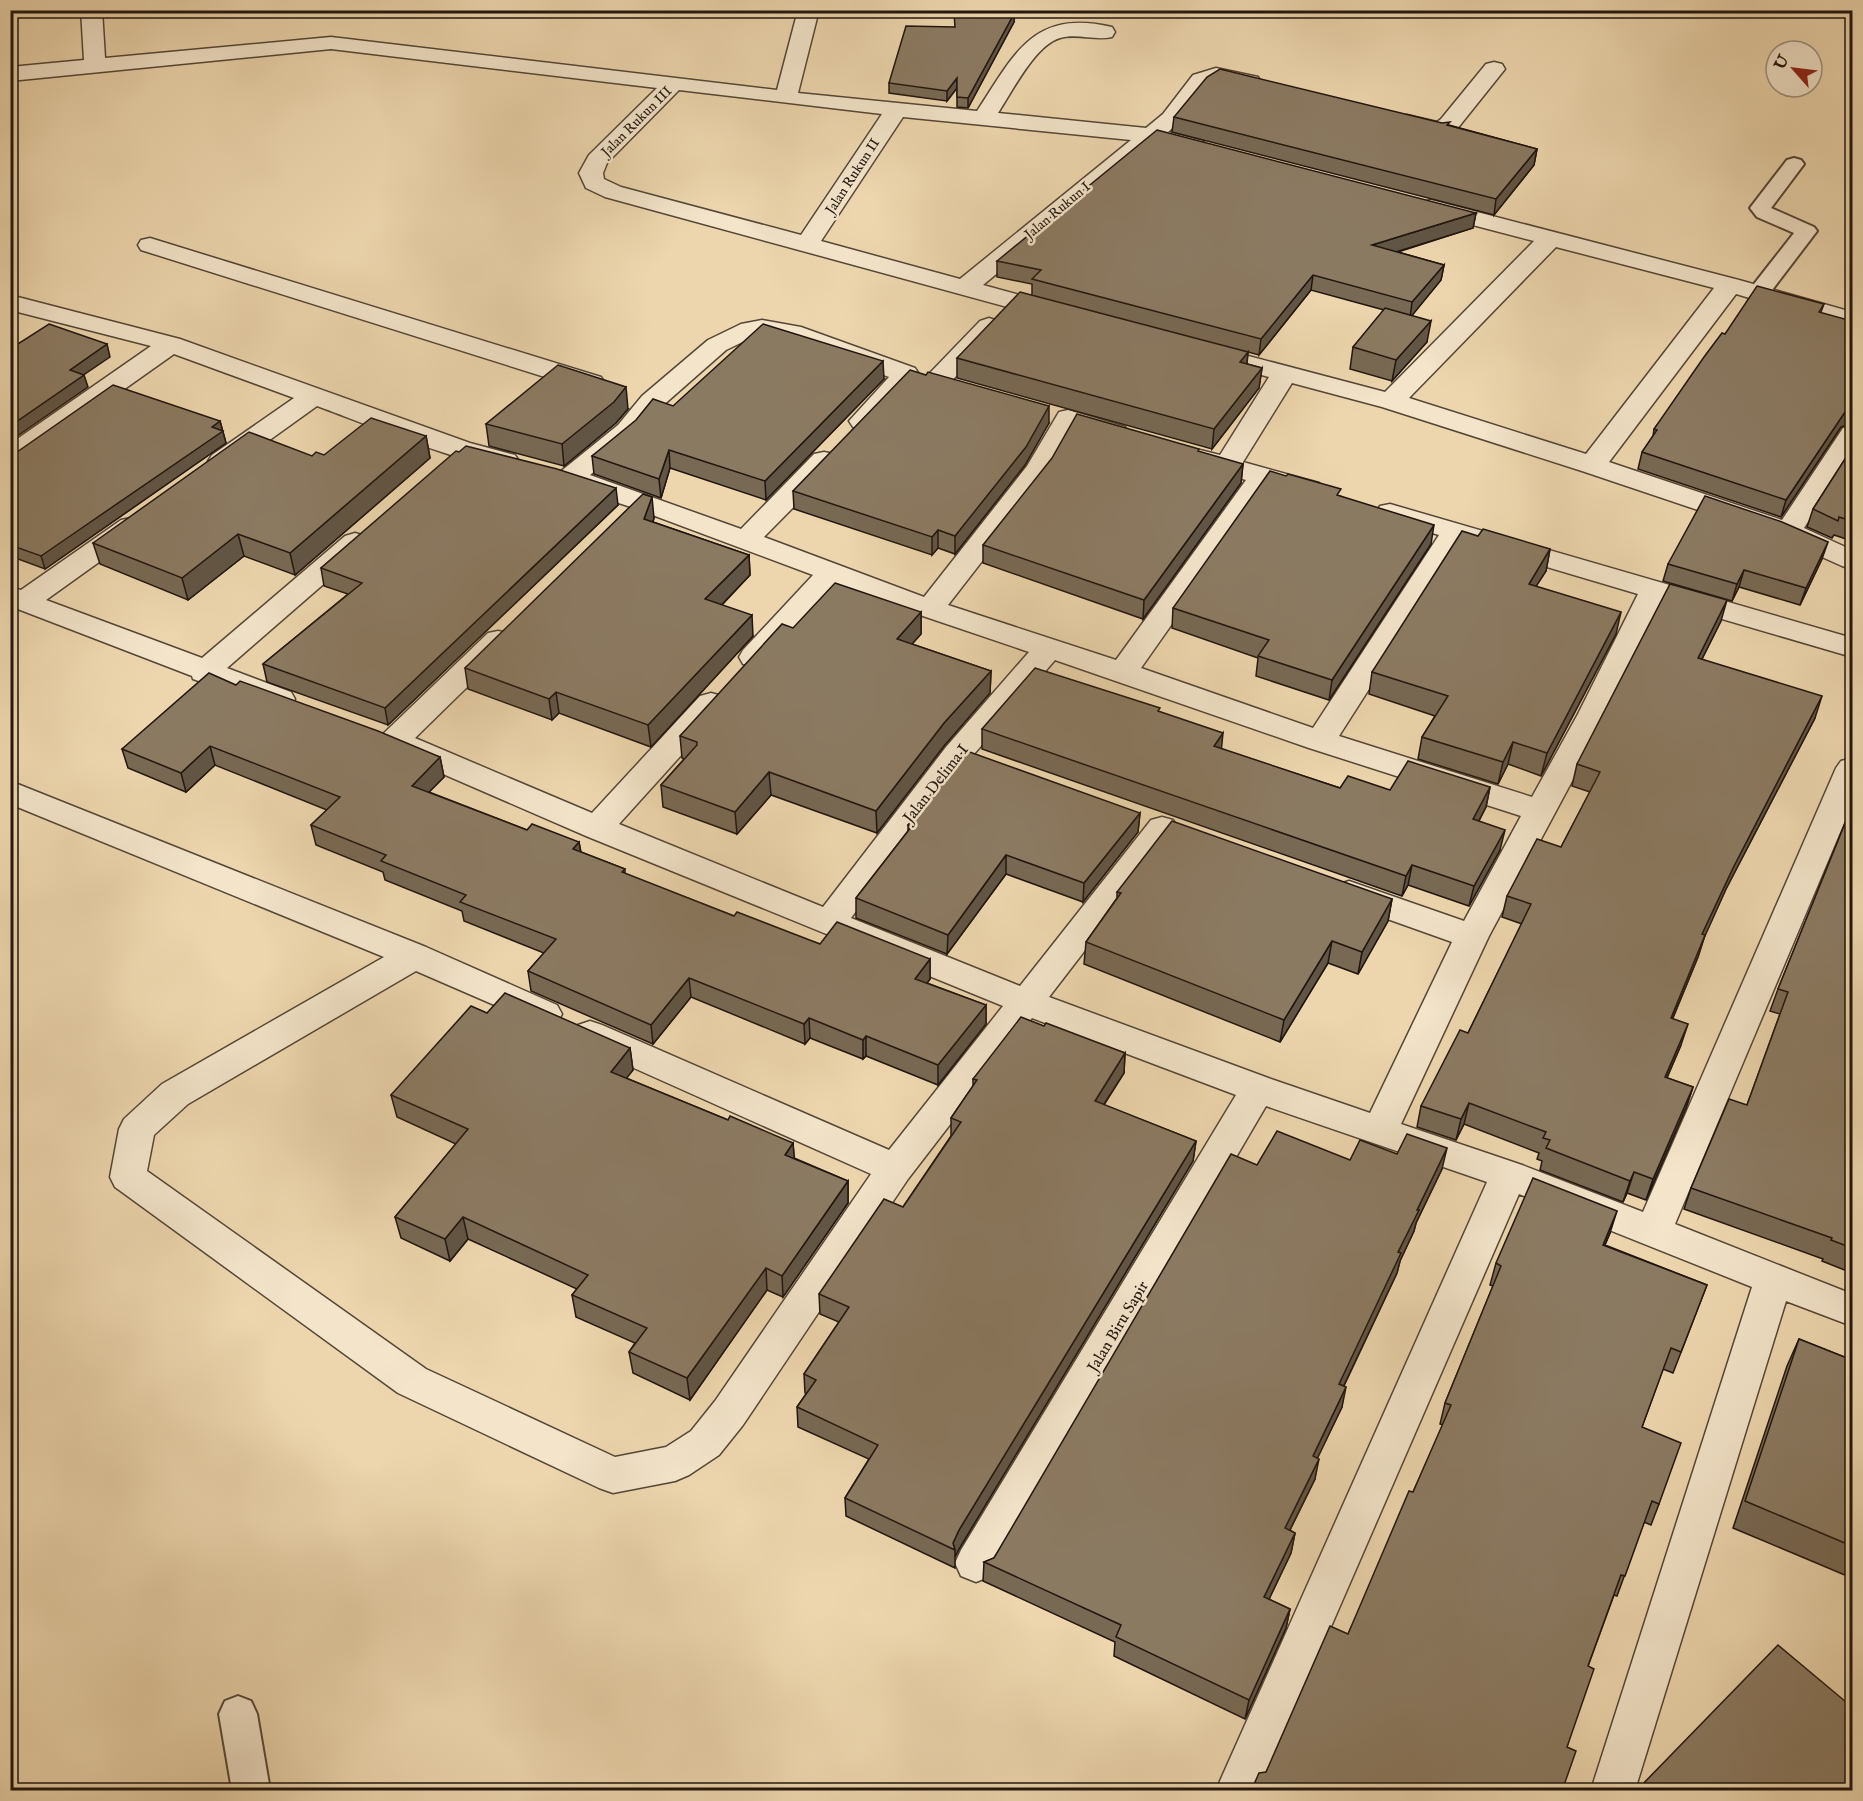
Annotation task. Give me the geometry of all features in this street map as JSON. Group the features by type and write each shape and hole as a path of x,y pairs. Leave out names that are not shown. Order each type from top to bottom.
{"street":[{"path":"91,10 95,66"},
{"path":"786,98 809,10"},
{"path":"984,117 1029,51 1043,38 1056,32 1104,32"},
{"path":"10,74 331,43 786,98 1151,135 1219,152"},
{"path":"1384,116 1440,129 1449,124 1494,69"},
{"name":"Jalan Rukun I","path":"964,288 1171,119 1201,80 1209,76 1226,76 1272,87"},
{"name":"Jalan Rukun III","path":"674,83 597,160 591,173 594,183 613,192 807,244"},
{"name":"Jalan Rukun II","path":"807,244 897,108"},
{"path":"1413,202 1730,285 1845,318 1852,295"},
{"path":"1391,401 1550,239"},
{"path":"807,244 1081,319"},
{"path":"150,245 632,396 717,345 750,329 762,328 792,332 906,374 967,390"},
{"path":"1592,465 1730,285"},
{"path":"936,382 1013,301"},
{"path":"10,302 171,344 460,449 548,472 641,501 930,609 1123,672 1320,741 1541,811"},
{"path":"10,458 171,344"},
{"path":"1183,346 1391,401 1592,465 1788,531 1852,560"},
{"path":"1227,466 1285,373"},
{"path":"746,540 906,374"},
{"path":"199,478 314,396"},
{"path":"548,472 627,431 632,396"},
{"path":"1039,410 1136,439"},
{"path":"930,609 1039,470 1068,418"},
{"path":"1788,531 1852,434"},
{"path":"434,472 460,449"},
{"path":"1170,449 1331,495"},
{"path":"1123,672 1263,476"},
{"path":"616,526 641,501"},
{"path":"1365,505 1852,648"},
{"path":"18,598 150,512"},
{"path":"204,672 373,525"},
{"path":"1320,741 1456,531"},
{"path":"597,828 832,572"},
{"path":"1379,1132 1472,936 1541,811 1655,590"},
{"path":"18,598 204,672 304,708"},
{"path":"394,741 513,625"},
{"name":"Jalan Delima I","path":"829,923 957,754 1048,649"},
{"path":"361,729 597,828 1026,1002 1258,1089 1509,1175 1852,1310"},
{"path":"957,754 989,765"},
{"path":"1653,1233 1852,768"},
{"path":"10,792 414,956 895,1169"},
{"path":"1130,816 1195,839"},
{"path":"414,956 175,1094 137,1129 128,1177 412,1381 613,1475 675,1463 705,1443 729,1413 895,1169 1162,828"},
{"path":"1317,882 1472,936"},
{"name":"Jalan Biru Sapir","path":"976,1563 1258,1089"},
{"path":"1238,1791 1509,1175"},
{"path":"1613,1791 1774,1279"}],"lane":[{"path":"1758,293 1807,231 1764,213 1760,208 1794,164"},
{"path":"238,1714 251,1791"}],"building":[{"path":"1015,12 968,98 957,97 957,78 947,91 889,83 906,26 955,27 954,13"},
{"path":"1220,69 1442,123 1450,122 1447,125 1537,149 1496,199 1174,117 1207,77"},
{"path":"1157,130 1476,213 1372,245 1444,265 1412,302 1313,275 1261,339 1032,279 1041,270 997,261"},
{"path":"1757,286 1824,304 1819,312 1852,321 1852,408 1847,409 1786,500 1642,452 1657,430 1654,429 1704,357 1722,333 1725,334"},
{"path":"1020,292 1248,352 1240,362 1262,368 1214,429 957,358"},
{"path":"1385,308 1431,321 1396,360 1353,347"},
{"path":"49,324 107,344 70,370 84,375 10,426 10,349"},
{"path":"763,324 883,361 765,481 669,450 659,479 592,456 636,420 653,399 673,406"},
{"path":"558,365 626,387 614,402 562,444 486,424"},
{"path":"910,370 926,375 928,372 1049,406 1026,447 955,536 938,530 932,537 793,491"},
{"path":"113,385 220,421 212,427 223,431 41,556 10,545 10,453 17,452"},
{"path":"1077,414 1243,464 1144,600 983,545 1052,458"},
{"path":"371,418 426,436 290,553 238,534 182,578 93,543 249,432 312,456 316,452 324,455"},
{"path":"466,446 557,469 616,488 385,708 263,664 362,583 321,568 456,451 459,452"},
{"path":"1852,448 1852,521 1839,517 1838,521 1813,509"},
{"path":"1270,471 1341,489 1337,495 1434,525 1332,680 1258,656 1269,640 1173,608"},
{"path":"643,494 652,497 644,519 749,555 705,599 752,615 648,725 556,692 549,699 465,668"},
{"path":"1705,496 1782,522 1828,542 1806,588 1744,570 1737,584 1668,564"},
{"path":"1483,529 1550,549 1529,584 1621,612 1547,753 1513,742 1503,762 1422,737 1448,696 1372,672 1462,531 1478,536"},
{"path":"835,583 921,612 897,639 991,671 944,723 876,811 769,772 735,812 661,785 697,745 697,742 680,736 782,624 793,628"},
{"path":"1670,584 1727,600 1698,658 1822,696 1733,868 1702,934 1705,935 1671,1018 1688,1024 1665,1077 1693,1087 1653,1179 1634,1172 1630,1181 1546,1148 1550,1140 1543,1138 1546,1132 1469,1103 1461,1119 1421,1106 1460,1030 1468,1033 1531,904 1507,896 1537,839 1561,847 1600,772 1577,764"},
{"path":"1035,668 1160,708 1158,711 1223,733 1214,746 1340,788 1348,776 1390,790 1408,761 1490,787 1473,819 1505,830 1474,886 1412,865 1406,876 982,729"},
{"path":"209,673 236,685 240,681 378,731 440,757 412,786 527,830 532,824 579,842 573,849 625,869 622,872 734,916 737,912 820,944 837,922 930,959 915,979 986,1005 938,1065 866,1036 863,1040 809,1018 804,1024 689,978 651,1025 528,971 556,939 460,902 466,895 381,861 386,855 311,825 340,797 210,746 181,773 122,749"},
{"path":"964,750 1140,813 1084,883 1006,855 948,935 856,898 912,826 908,825"},
{"path":"1852,806 1852,1248 1831,1240 1832,1238 1691,1188 1729,1099 1747,1105 1788,992 1778,989"},
{"path":"1172,821 1392,899 1362,952 1332,941 1284,1020 1086,942 1121,893 1117,892"},
{"path":"505,993 630,1048 611,1072 728,1120 730,1116 793,1143 785,1155 848,1181 782,1276 766,1268 687,1378 629,1352 647,1328 572,1295 588,1275 463,1217 445,1239 395,1217 468,1129 391,1095 471,1006 487,1013"},
{"path":"1021,1017 1044,1026 1046,1023 1125,1053 1095,1101 1196,1141 959,1530 953,1543 955,1550 845,1498 878,1445 797,1407 816,1380 804,1374 849,1307 819,1294 884,1199 903,1207 961,1122 951,1118 977,1080 973,1079"},
{"path":"1277,1131 1350,1160 1360,1140 1397,1154 1407,1134 1447,1148 1398,1252 1401,1253 1339,1384 1346,1387 1313,1456 1319,1459 1285,1528 1295,1533 1264,1597 1290,1609 1249,1700 1116,1637 1121,1625 984,1562 994,1558 1231,1154 1257,1165"},
{"path":"1533,1178 1617,1211 1603,1245 1707,1285 1681,1352 1671,1348 1642,1427 1681,1443 1659,1504 1652,1501 1625,1576 1621,1575 1588,1666 1594,1669 1567,1747 1576,1751 1562,1791 1251,1791 1259,1773 1266,1772 1330,1626 1348,1634 1409,1491 1413,1492 1451,1405 1445,1403 1501,1266 1496,1263"},
{"path":"1799,1339 1852,1360 1852,1546 1745,1501"},
{"path":"1778,1645 1852,1707 1852,1791 1636,1791"}]}
